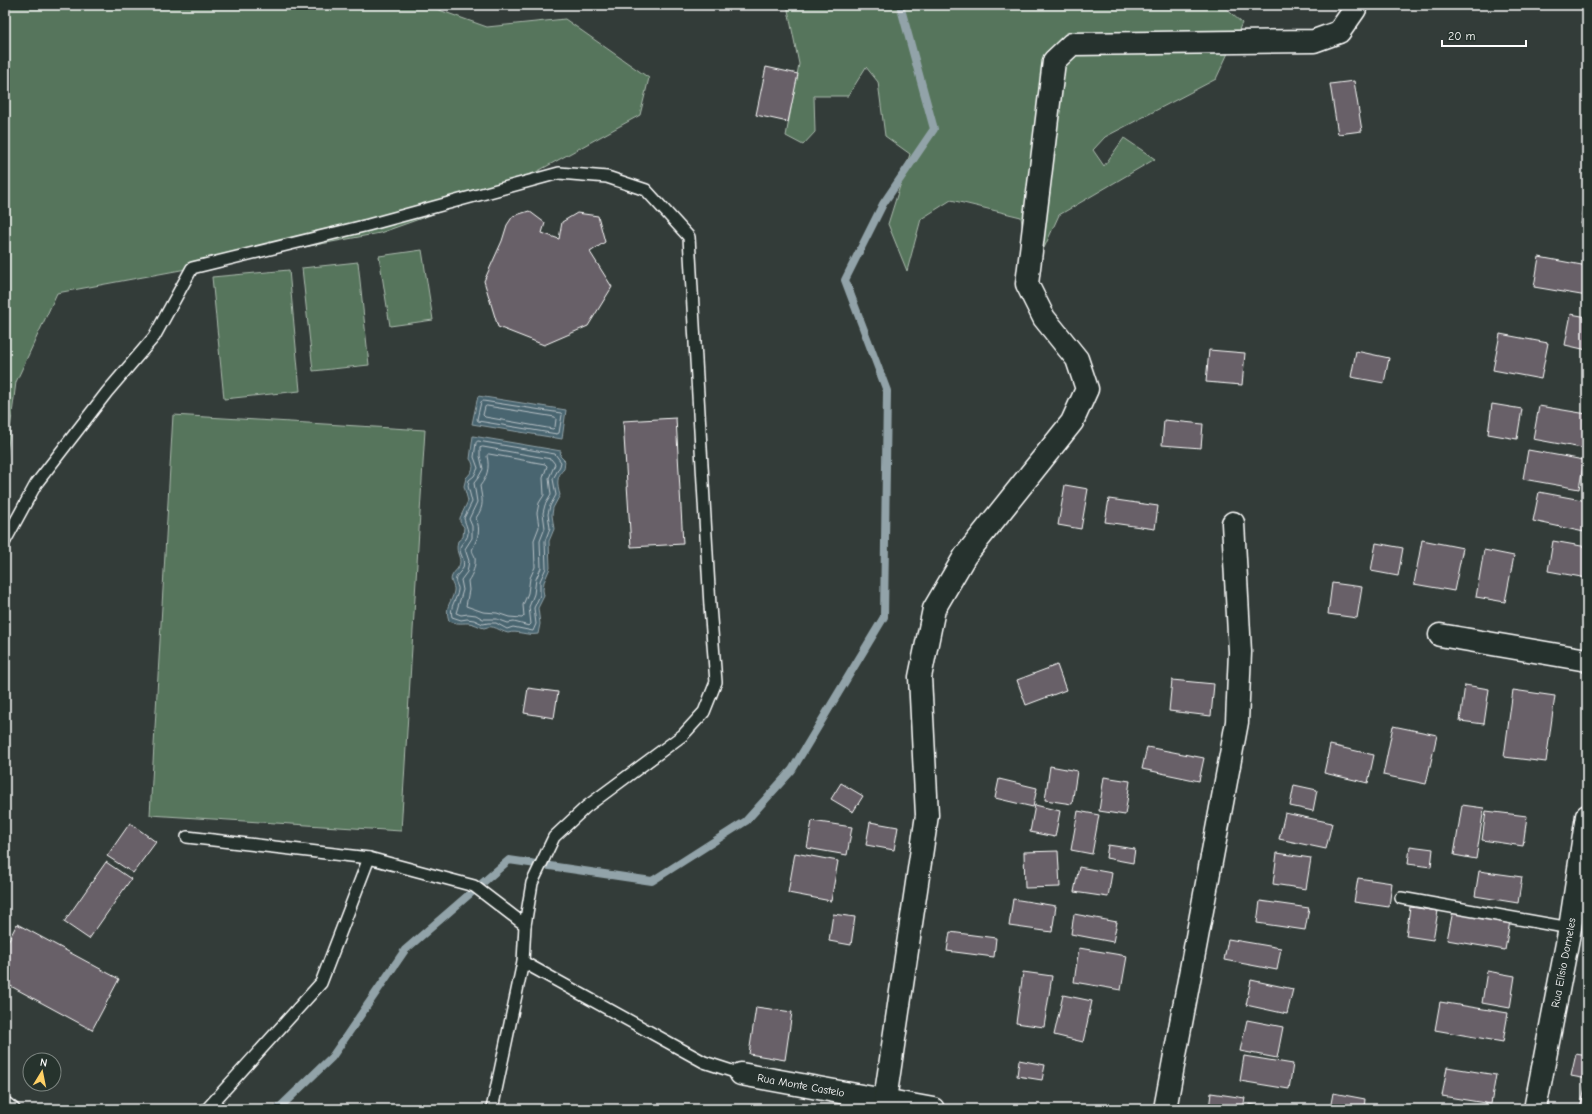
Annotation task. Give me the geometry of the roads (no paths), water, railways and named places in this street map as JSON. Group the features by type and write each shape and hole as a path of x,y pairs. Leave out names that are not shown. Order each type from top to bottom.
{"street":[{"path":"884,1100 927,815 920,677 934,609 965,556 1072,422 1087,389 1077,359 1044,318 1027,284 1054,61 1072,44 1314,41 1339,32 1355,9 1355,5"},
{"path":"1165,1109 1237,722 1240,652 1233,523"},
{"path":"1440,635 1587,660"},
{"name":"Rua Elísio Dorneles","path":"1536,1109 1570,928 1587,816"},
{"name":"Rua Monte Castelo","path":"741,1074 933,1109"}],"lane":[{"path":"5,541 36,484 107,392 154,337 192,268 368,225 559,173 607,176 646,190 689,237 710,606 716,682 704,712 683,735 586,807 554,837 532,883 525,926 523,962 492,1109"},
{"path":"187,837 369,858 474,886 525,926"},
{"path":"207,1109 321,983 369,858"},
{"path":"1401,898 1570,928"},
{"path":"523,962 704,1062 741,1074"},
{"path":"5,1102 14,1109"}],"water":[{"path":"478,396 566,410 562,439 472,424"},
{"path":"473,436 561,451 560,456 565,461 564,469 558,478 560,495 553,508 552,515 554,529 549,541 550,568 544,582 544,596 538,608 540,624 538,634 515,632 508,633 494,627 484,628 470,623 456,623 449,621 447,611 454,591 451,578 460,562 457,545 458,541 463,537 464,527 460,522 460,518 468,501 464,486 466,478 473,467 470,459"}],"waterway":[{"path":"278,1109 332,1057 405,950 509,860 652,881 746,821 792,770 884,617 887,391 845,280 883,204 934,129 900,5"}]}
